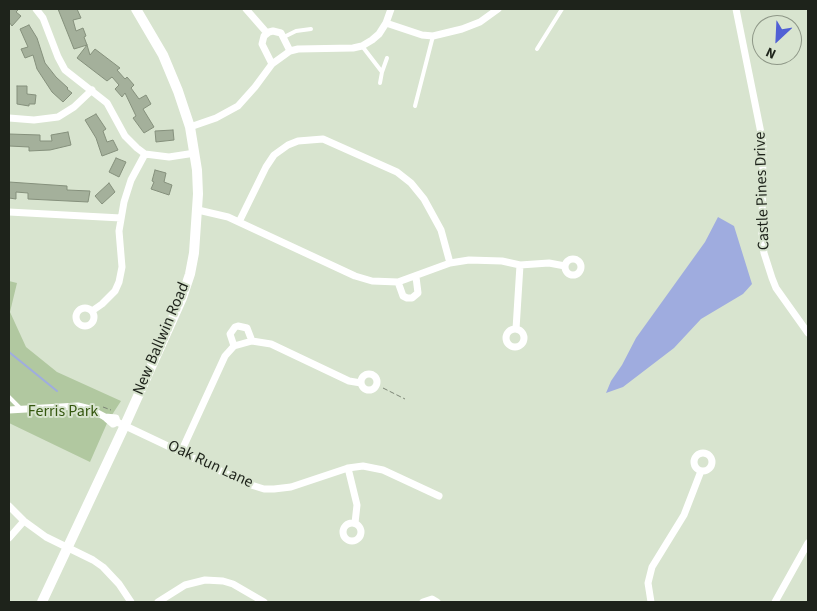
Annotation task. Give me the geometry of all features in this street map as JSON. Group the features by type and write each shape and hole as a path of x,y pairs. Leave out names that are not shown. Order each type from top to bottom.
{"main road":[{"name":"New Ballwin Road","path":"42,602 121,424 186,286 194,252 198,210 197,170 190,127 163,55 136,9"}],"street":[{"path":"36,9 43,18 61,64 70,75 92,90 106,103 125,136 137,148 145,154 169,157 195,154"},
{"path":"246,9 267,33"},
{"path":"190,127 216,118 238,106 255,88 272,64 290,51 298,49 330,50 362,46 380,34 391,9"},
{"path":"386,23 422,35 433,36 462,29 480,22 498,9"},
{"name":"Castle Pines Drive","path":"736,9 763,143 762,238 764,253 776,288 808,333"},
{"path":"272,64 262,44 267,33 277,32 284,37 290,51"},
{"path":"9,118 34,120 58,117 74,107 92,90"},
{"path":"240,222 266,166 274,155 298,140 324,139 397,172 411,183 424,198 441,230 450,263"},
{"path":"92,310 102,304 115,291 119,282 122,267 121,218 128,189 145,154"},
{"path":"198,210 228,217 355,276 372,281 398,282 450,263 481,260 502,261 520,265 549,263 565,266"},
{"path":"9,212 121,218"},
{"path":"516,328 520,265"},
{"path":"398,282 403,296 412,298 418,293 416,277"},
{"path":"234,346 230,334 238,326 247,328 249,342"},
{"path":"181,452 224,356 234,346 249,342 271,344 349,381 361,383"},
{"path":"9,410 78,406 90,409 113,424 121,424"},
{"name":"Oak Run Lane","path":"121,424 248,484 264,488 290,487 348,468 363,466 378,468 439,496"},
{"path":"348,468 357,505 355,523"},
{"path":"651,602 648,583 652,567 684,515 700,471"},
{"path":"9,506 24,521 46,537 103,567 119,584 131,602"},
{"path":"9,538 24,521"},
{"path":"775,602 808,543"},
{"path":"158,602 185,585 215,580 233,584 264,602"},
{"path":"424,602 432,599 437,602"}],"lane":[{"path":"537,49 562,9"},
{"path":"284,37 296,31 311,29"},
{"path":"415,106 433,36"},
{"path":"362,46 382,72"},
{"path":"380,83 387,58"},
{"path":"9,397 22,410"}],"path":[{"path":"384,388 405,399"}],"green space":[{"name":"Ferris Park","path":"9,281 17,283 10,312 26,347 57,372 121,401 108,421 90,462 9,423"}],"water":[{"path":"718,217 734,226 752,284 743,294 701,319 674,348 623,387 606,393 636,338 705,242"}],"building":[{"path":"9,9 19,9 16,12 21,16 12,26 9,22"},
{"path":"58,9 77,9 81,18 73,20 76,31 83,28 87,45 74,49"},
{"path":"29,25 37,38 45,63 72,93 63,102 52,92 37,69 33,55 25,58 21,49 28,47 20,29"},
{"path":"87,45 90,55 95,49 120,68 117,70 134,85 131,88 139,99 146,95 151,104 143,109 154,127 144,133 133,118 136,116 125,93 122,97 115,89 119,85 112,77 107,81 77,58"},
{"path":"17,86 27,86 27,94 36,95 35,104 29,104 29,106 17,104"},
{"path":"96,114 106,129 103,131 107,142 113,140 118,150 102,156 96,138 85,120"},
{"path":"173,130 174,140 156,142 155,131"},
{"path":"68,132 71,145 50,150 29,151 29,147 9,146 9,134 40,135 40,141 52,141 51,135"},
{"path":"116,158 126,162 119,177 109,172"},
{"path":"155,170 166,173 164,182 172,185 169,195 151,189"},
{"path":"9,182 67,186 67,190 90,191 88,202 28,199 28,193 16,192 16,199 9,198"},
{"path":"109,183 115,192 102,204 95,196"}],"waterway":[{"path":"9,352 57,391"}]}
